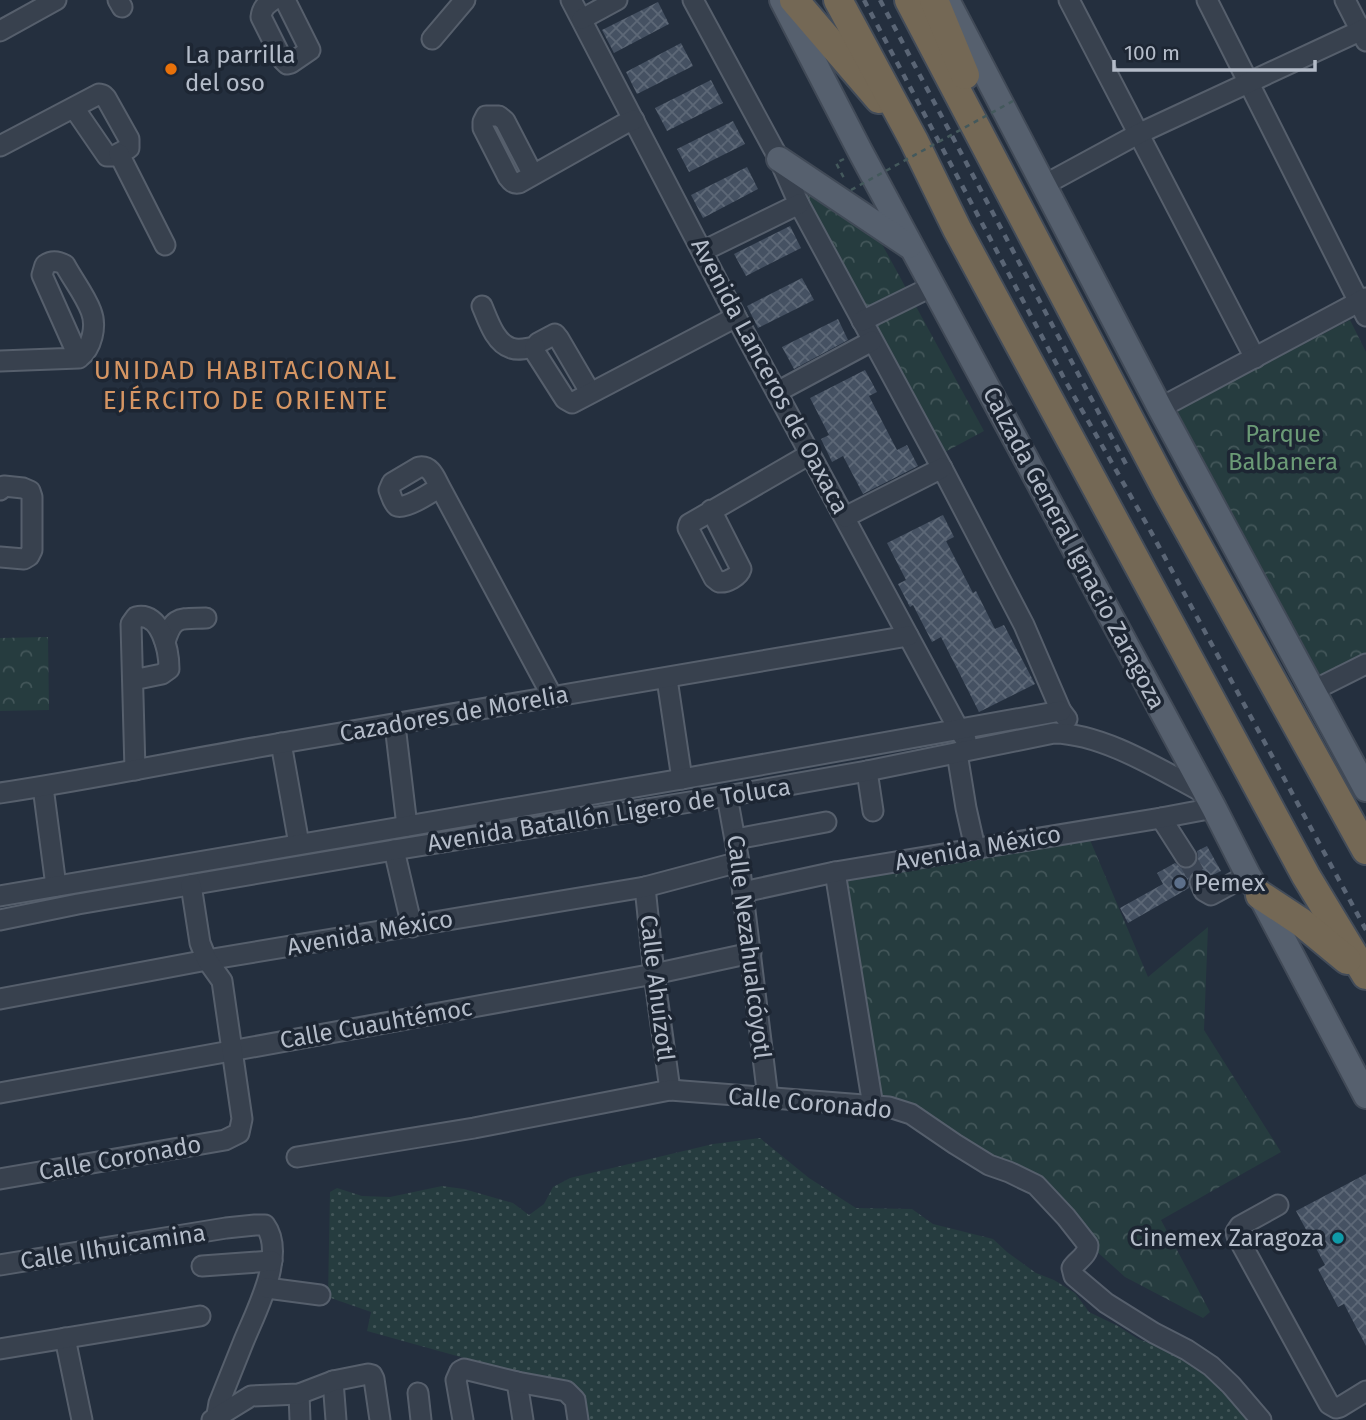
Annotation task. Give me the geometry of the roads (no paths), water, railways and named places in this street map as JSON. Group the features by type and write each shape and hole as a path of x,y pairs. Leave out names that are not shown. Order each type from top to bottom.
{"highway":[{"path":"794,0 914,141"},
{"name":"Calzada General Ignacio Zaragoza","path":"838,0 964,241 1293,852 1366,977"},
{"path":"909,0 1167,491 1366,850"},
{"path":"934,0 966,75 985,145"},
{"path":"1254,885 1321,937 1366,977"}],"main road":[{"name":"Calzada General Ignacio Zaragoza","path":"782,0 860,151 1366,1096"},
{"path":"947,0 1160,408 1366,789"},
{"path":"779,159 913,248"}],"street":[{"path":"0,31 56,0"},
{"path":"273,0 262,10 261,17 287,64 305,55 310,47 285,0"},
{"path":"432,39 465,0"},
{"name":"Avenida Lanceros de Oaxaca","path":"571,0 736,317 959,730 965,751"},
{"path":"582,19 617,0"},
{"path":"693,0 1024,625 1061,711 1080,735"},
{"path":"1069,0 1255,358"},
{"path":"1160,408 1364,305 1207,0"},
{"path":"1044,186 1138,134 1364,33 1345,0"},
{"path":"0,146 95,95 103,95 129,139 129,148 111,157 104,153 74,108"},
{"path":"533,175 634,120"},
{"path":"119,154 165,245"},
{"path":"703,251 799,204"},
{"path":"862,321 933,286"},
{"path":"482,306 495,334 510,348 535,347 555,334 590,392"},
{"path":"535,347 567,401 574,402 736,317"},
{"path":"777,392 872,341"},
{"path":"0,361 79,358"},
{"path":"711,510 810,454"},
{"path":"845,517 942,468"},
{"path":"0,489 8,485 23,488 30,491 32,497 31,553 23,559 0,557"},
{"path":"440,487 552,696"},
{"path":"133,680 166,673 169,665 165,642 158,627 142,615 136,617 131,624 135,770"},
{"path":"165,642 174,622 206,618"},
{"name":"Cazadores de Morelia","path":"0,793 908,636"},
{"path":"1312,691 1366,664"},
{"path":"667,679 682,779"},
{"name":"Avenida Batallón Ligero de Toluca","path":"0,896 1061,711"},
{"path":"395,724 407,826"},
{"name":"Avenida Batallón Ligero de Toluca","path":"0,920 78,904 394,850 727,796 1054,733 1080,735 1125,752 1210,801"},
{"path":"281,743 299,844"},
{"path":"965,751 975,848"},
{"path":"867,771 873,811"},
{"path":"43,787 56,886"},
{"name":"Calle Nezahualcóyotl","path":"727,796 736,839 768,1098"},
{"name":"Avenida México","path":"743,892 975,848 1161,818 1210,801"},
{"path":"1161,818 1186,857"},
{"path":"736,839 826,822"},
{"path":"394,850 412,927"},
{"name":"Avenida México","path":"0,999 645,887 739,862"},
{"path":"835,873 873,1106"},
{"path":"1199,883 1204,891 1211,895 1254,885"},
{"path":"191,885 200,943 207,961 222,981 232,1051"},
{"name":"Calle Ahuízotl","path":"645,887 670,1090"},
{"name":"Calle Cuauhtémoc","path":"0,1093 654,974 751,953"},
{"name":"Calle Coronado","path":"0,1179 225,1140 239,1133 242,1119 232,1051"},
{"name":"Calle Coronado","path":"297,1157 474,1128 670,1090 889,1107 911,1114 989,1165 1036,1185 1088,1245 1085,1255 1072,1268 1074,1276 1126,1317 1211,1366 1261,1420"},
{"path":"1278,1205 1237,1228 1237,1236 1329,1404 1340,1407 1366,1391"},
{"name":"Calle Ilhuicamina","path":"0,1265 255,1225 265,1225 271,1235 272,1261"},
{"path":"202,1266 272,1261 267,1288 214,1419"},
{"path":"267,1288 320,1295"},
{"path":"0,1349 200,1316"},
{"path":"65,1338 82,1420"},
{"path":"463,1420 456,1380 464,1369 566,1391 575,1400 578,1420"},
{"path":"214,1419 251,1396 299,1394 333,1381 363,1374 372,1375 375,1383 380,1420"},
{"path":"333,1381 336,1420"},
{"path":"517,1382 523,1420"},
{"path":"418,1393 421,1420"},
{"path":"299,1394 300,1420"}],"tunnel":[{"path":"1186,857 1200,882"}],"railway":[{"path":"864,0 1066,382 1150,530 1366,930"},
{"path":"880,0 1127,466"}],"place":[{"name":"La parrilla del oso","path":"171,69"},
{"name":"Pemex","path":"1180,883"},
{"name":"Cinemex Zaragoza","path":"1338,1238"}],"district":[{"name":"UNIDAD HABITACIONAL EJÉRCITO DE ORIENTE","path":"246,385"}],"park label":[{"name":"Parque Balbanera","path":"1283,448"}]}
